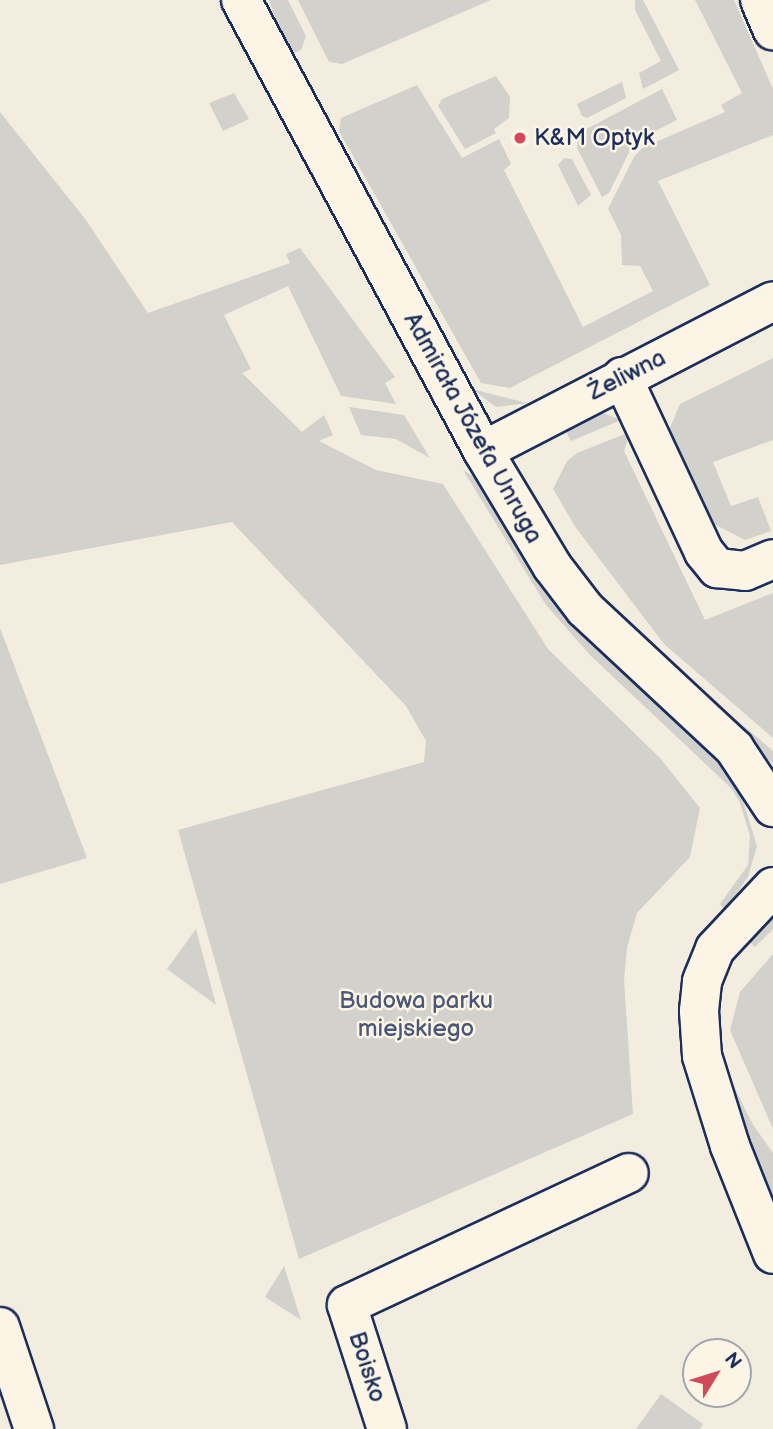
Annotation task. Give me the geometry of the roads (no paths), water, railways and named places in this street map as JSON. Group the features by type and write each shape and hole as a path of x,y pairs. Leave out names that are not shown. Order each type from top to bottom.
{"street":[{"name":"Admirała Józefa Unruga","path":"241,0 483,451 552,566 585,609 734,748 773,807"},
{"path":"760,0 773,30"},
{"name":"Żeliwna","path":"483,451 622,377 773,302"},
{"path":"622,377 710,560 717,568 732,572 773,559"},
{"path":"773,887 715,949 702,982 699,1011 702,1056 726,1133 773,1254"},
{"name":"Boisko","path":"387,1429 346,1305 629,1173"},
{"path":"0,1326 34,1429"}],"place":[{"name":"K&M Optyk","path":"520,138"}],"park label":[{"name":"Budowa parku miejskiego","path":"416,1015"}]}
